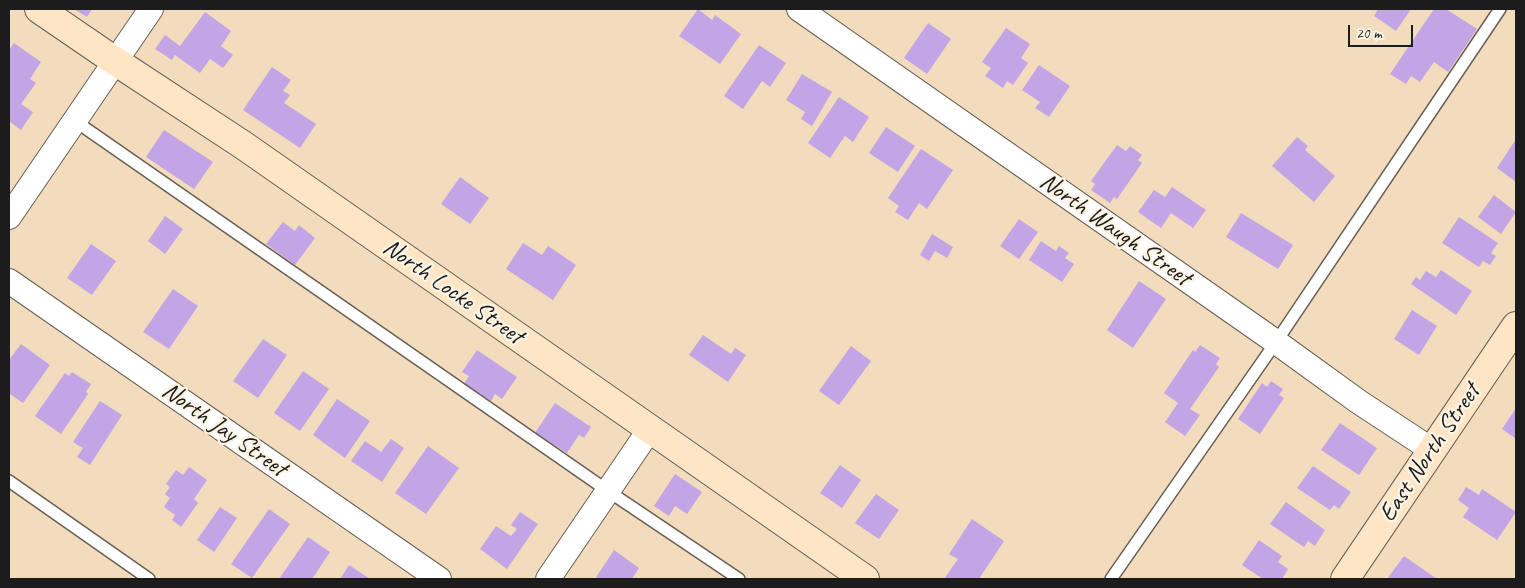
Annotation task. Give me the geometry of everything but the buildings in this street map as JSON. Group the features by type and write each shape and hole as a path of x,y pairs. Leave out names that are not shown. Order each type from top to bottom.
{"street":[{"name":"North Locke Street","path":"39,9 243,145 865,579"},
{"path":"9,217 150,9"},
{"name":"North Waugh Street","path":"799,9 1359,402 1432,450"},
{"name":"North Jay Street","path":"9,280 439,579"},
{"name":"East North Street","path":"1345,579 1516,326"},
{"path":"548,579 650,429"}],"lane":[{"path":"1111,579 1276,342 1500,9"},
{"path":"75,121 608,491 739,579"},
{"path":"9,481 149,579"}]}
